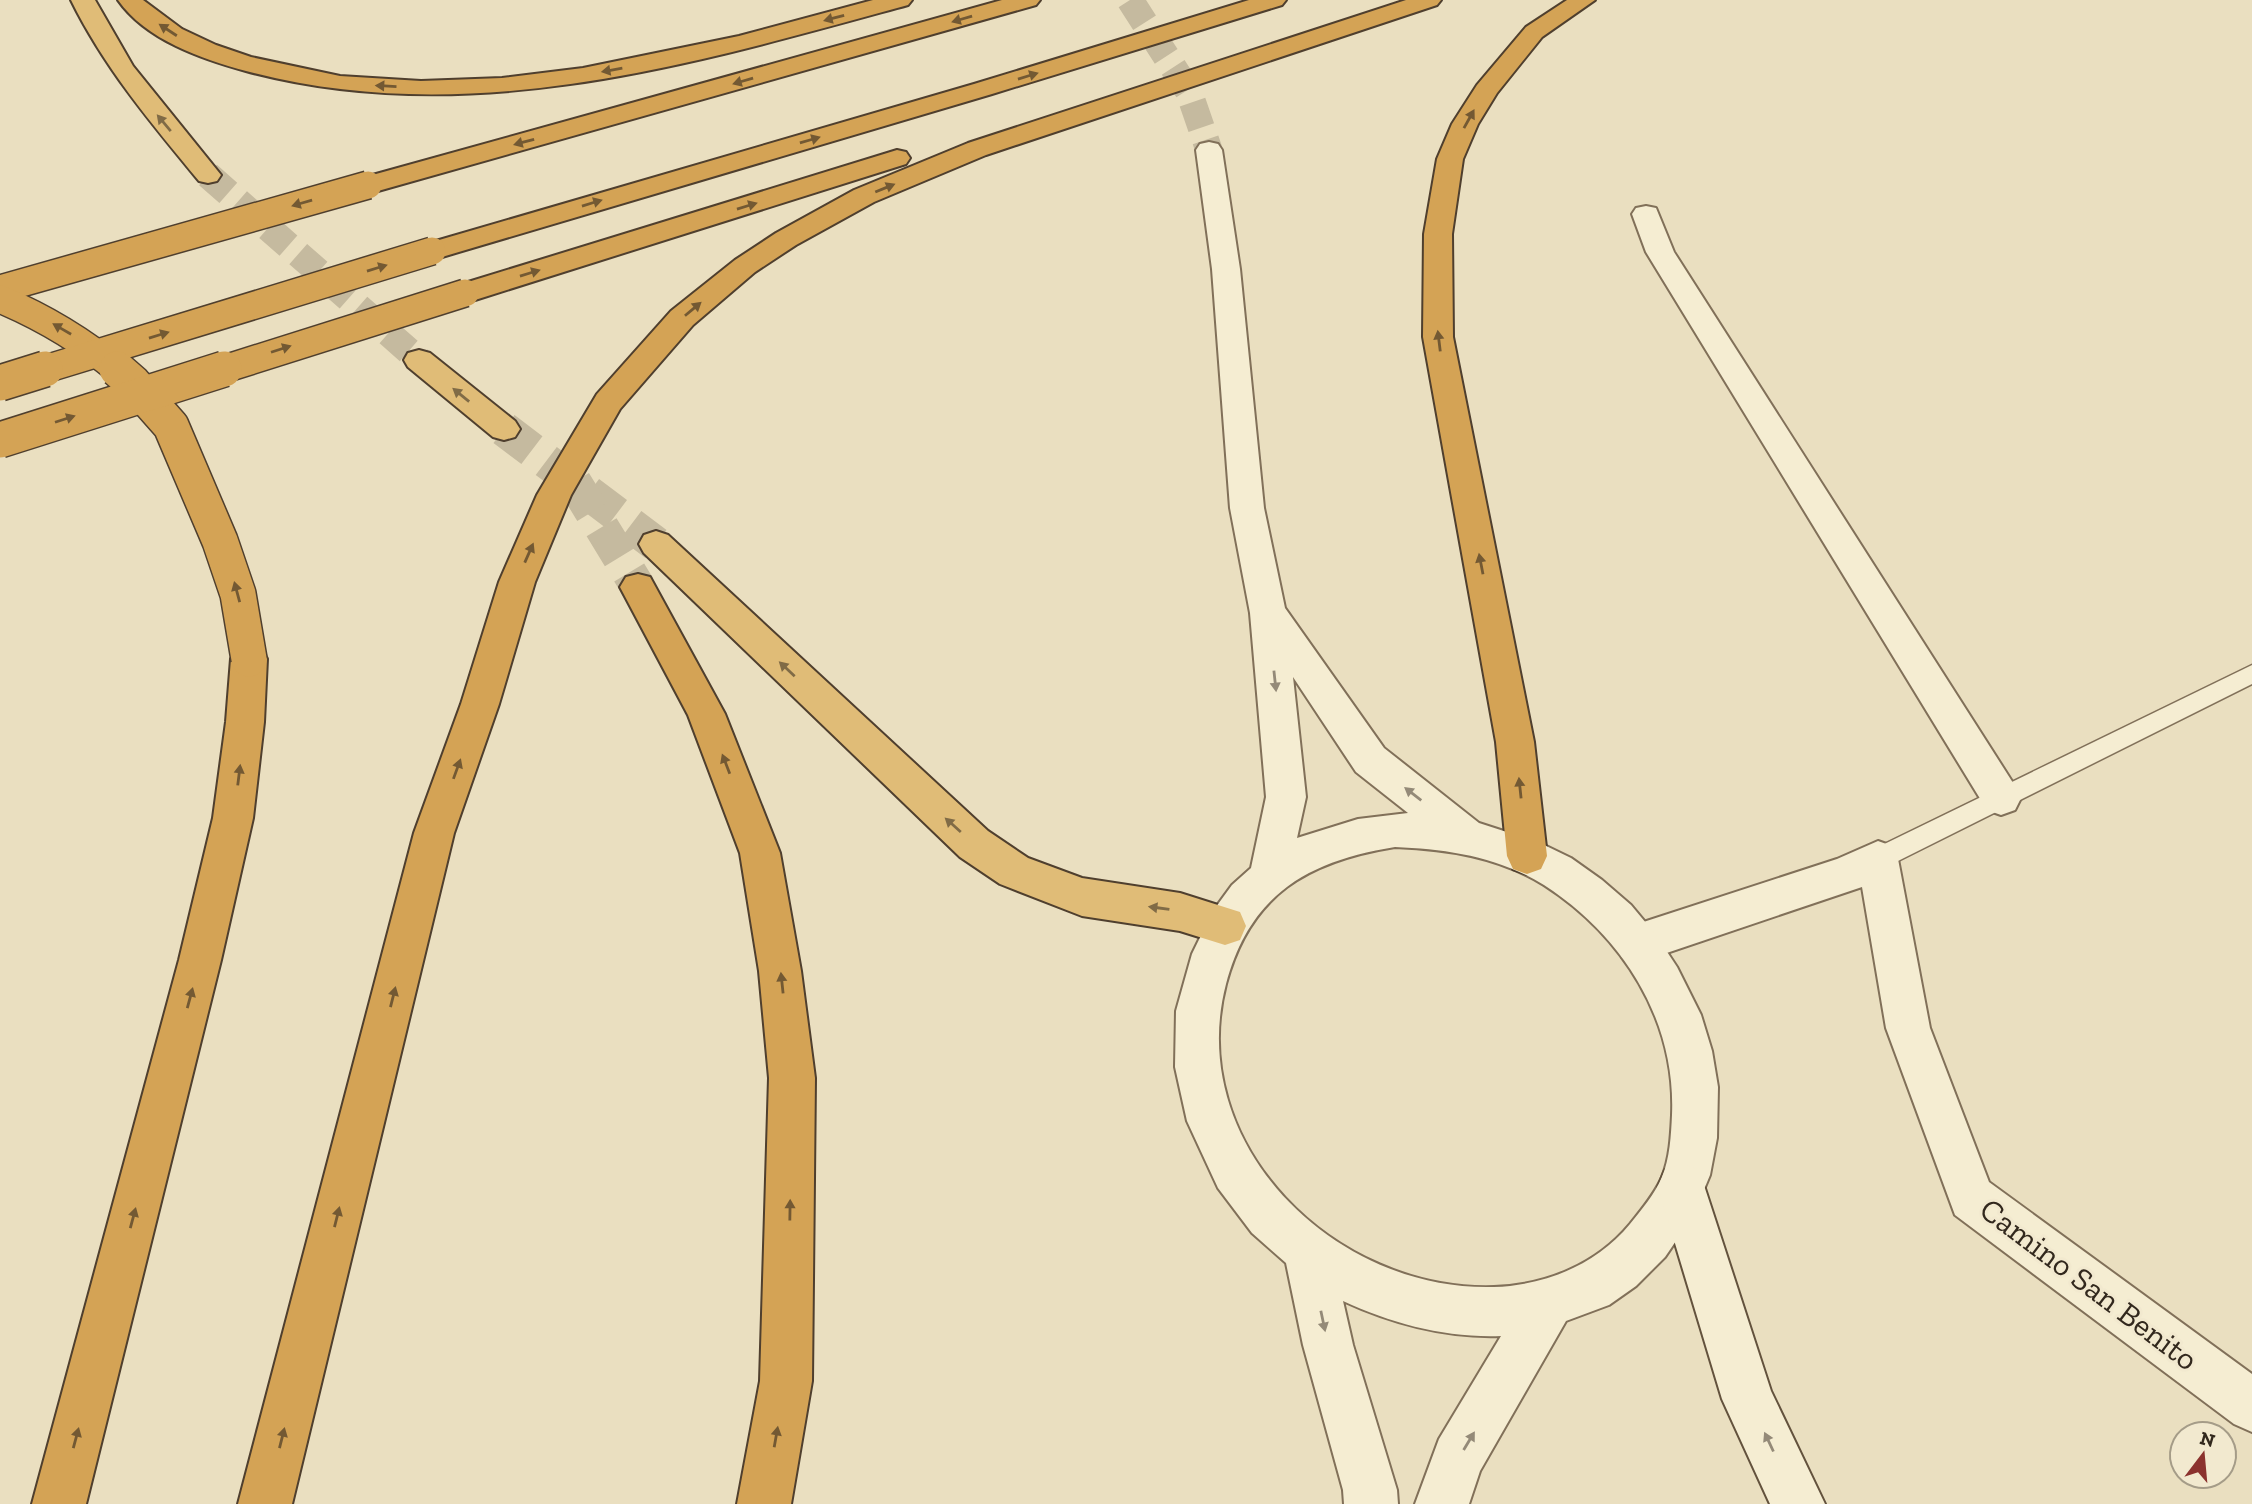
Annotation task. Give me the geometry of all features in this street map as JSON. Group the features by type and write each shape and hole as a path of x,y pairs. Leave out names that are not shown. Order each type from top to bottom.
{"highway":[{"path":"83,0 116,59 153,110 208,175"},
{"path":"130,0 160,25 192,45 231,60 320,80 448,88 549,81 659,61 900,0"},
{"path":"0,289 1028,0"},
{"path":"0,383 1274,0"},
{"path":"0,440 958,138 1428,0"},
{"path":"265,1504 434,833 480,704 517,582 554,495 608,402 682,318 745,266 786,239 863,196 977,149 1428,0"},
{"path":"1527,856 1515,742 1438,337 1438,234 1450,159 1465,124 1486,90 1534,32 1583,0"},
{"path":"0,299 35,314 98,353 133,383 170,426 220,541 238,594 250,659 233,818 200,960 59,1504"},
{"path":"419,360 504,429"},
{"path":"656,544 974,844 1014,870 1082,897 1180,912 1225,926"},
{"path":"638,587 706,714 760,853 780,971 792,1078 786,1381 764,1504"}],"street":[{"path":"1209,150 1226,269 1247,508 1268,613 1286,797 1269,877"},
{"path":"1646,214 1660,252 2001,798"},
{"path":"1268,613 1370,760 1466,836"},
{"path":"1395,830 1431,830 1466,836 1527,856 1587,892 1637,943 1672,997 1693,1059 1697,1124 1682,1187 1647,1243 1596,1285 1531,1309 1457,1313 1383,1295 1308,1254 1249,1196 1210,1126 1194,1054 1200,986 1225,926 1245,900 1269,877 1297,858 1328,844 1395,830"},
{"path":"1637,943 1847,874 1878,859"},
{"name":"Camino San Benito","path":"1878,859 1908,1028 1972,1198 2252,1406"},
{"path":"1682,1187 1748,1399 1798,1504"},
{"path":"1308,1254 1328,1345 1363,1464 1371,1504"},
{"path":"1442,1504 1458,1458 1550,1301"}],"lane":[{"path":"1878,859 2252,674"}],"tunnel":[{"path":"1130,0 1189,92 1209,150"},
{"path":"208,175 419,360"},
{"path":"504,429 656,544"},
{"path":"574,482 638,587"}]}
